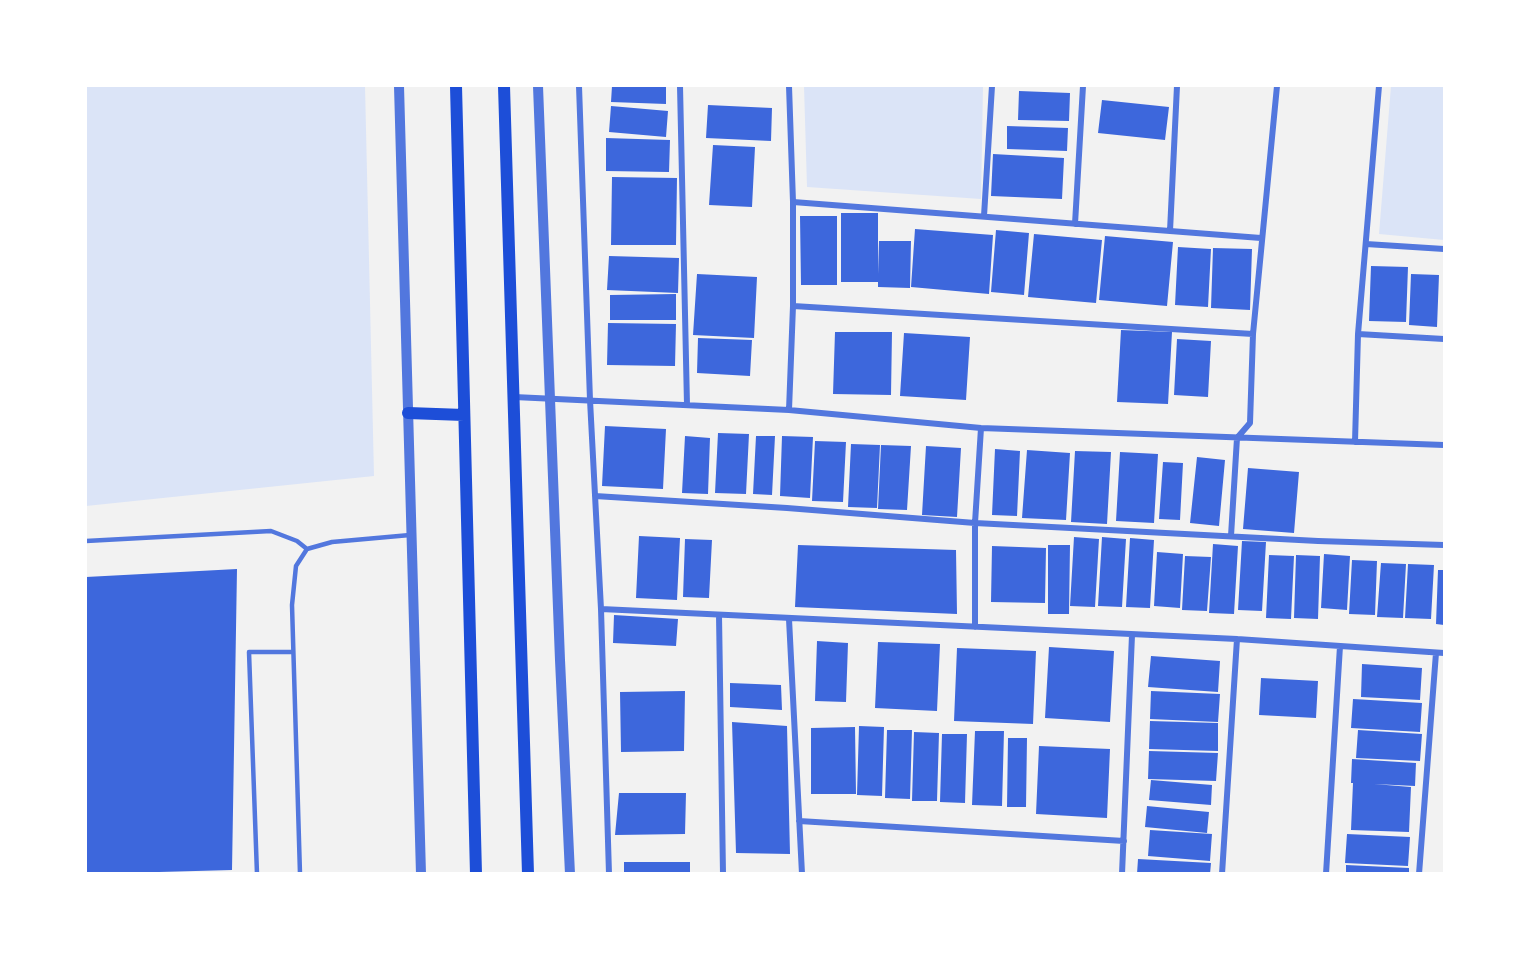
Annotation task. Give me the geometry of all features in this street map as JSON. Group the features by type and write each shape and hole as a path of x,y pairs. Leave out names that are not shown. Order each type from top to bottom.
{"main road":[{"path":"456,86 476,873"},
{"path":"504,86 528,873"},
{"path":"408,413 464,415"}],"street":[{"path":"399,86 420,873"},
{"path":"538,86 570,873"},
{"path":"579,86 590,400 601,609 609,873"},
{"path":"680,86 687,405"},
{"path":"789,86 793,202 793,306 789,410"},
{"path":"984,216 992,86"},
{"path":"1075,224 1083,86"},
{"path":"1170,231 1177,86"},
{"path":"1231,536 1237,438 1250,423 1253,334 1277,86"},
{"path":"1355,442 1358,334 1379,86"},
{"path":"793,202 1261,238"},
{"path":"1366,244 1444,249"},
{"path":"793,306 1253,334"},
{"path":"1358,334 1444,339"},
{"path":"513,397 789,410 981,428 1444,445"},
{"path":"975,627 975,523 981,428"},
{"path":"595,496 975,523 1444,544"},
{"path":"601,609 1237,639 1444,653"},
{"path":"719,615 723,873"},
{"path":"789,619 802,873"},
{"path":"1122,873 1132,635"},
{"path":"1222,873 1237,639"},
{"path":"1326,873 1340,646"},
{"path":"1419,873 1436,653"},
{"path":"799,821 1124,841"}],"lane":[{"path":"86,541 271,531 297,541 307,549"},
{"path":"300,873 292,605 296,566 307,549 332,542 411,535"},
{"path":"257,873 249,652 293,652"}],"shaded area":[{"path":"86,86 365,86 374,476 86,506"},
{"path":"804,86 983,86 981,199 807,187"},
{"path":"1391,86 1444,86 1444,240 1379,234"}],"building":[{"path":"612,86 666,86 666,104 611,102"},
{"path":"1019,91 1070,93 1069,121 1018,120"},
{"path":"1102,100 1169,107 1165,140 1098,133"},
{"path":"708,105 772,108 771,141 706,138"},
{"path":"611,106 668,111 666,137 609,132"},
{"path":"1007,126 1068,128 1067,151 1007,149"},
{"path":"606,138 670,140 669,172 606,171"},
{"path":"713,145 755,147 752,207 709,205"},
{"path":"993,154 1064,158 1062,199 991,196"},
{"path":"612,177 677,178 676,245 611,245"},
{"path":"841,213 878,213 878,274 879,241 911,241 910,288 878,287 878,282 841,282"},
{"path":"800,216 837,216 837,285 801,285"},
{"path":"915,229 993,235 989,294 911,287"},
{"path":"996,230 1029,233 1024,295 991,292"},
{"path":"1034,234 1102,240 1096,303 1028,297"},
{"path":"1105,236 1173,242 1167,306 1099,300"},
{"path":"1178,247 1211,249 1208,307 1175,305"},
{"path":"1213,248 1252,249 1250,310 1211,308"},
{"path":"609,256 679,258 678,293 607,290"},
{"path":"1371,266 1408,267 1406,322 1369,321"},
{"path":"697,274 757,277 754,338 693,335"},
{"path":"1411,274 1439,275 1437,327 1409,325"},
{"path":"676,294 676,320 610,320 610,295"},
{"path":"608,323 676,324 675,366 607,365"},
{"path":"1121,330 1172,332 1168,404 1117,402"},
{"path":"835,332 892,332 891,395 833,394"},
{"path":"904,333 970,337 966,400 900,396"},
{"path":"698,338 752,340 750,376 697,373"},
{"path":"1177,339 1211,341 1208,397 1174,395"},
{"path":"605,426 666,429 663,489 602,486"},
{"path":"718,433 749,434 746,494 715,493"},
{"path":"685,436 710,438 708,494 682,493"},
{"path":"756,436 775,436 772,495 753,494"},
{"path":"782,436 813,437 810,498 780,496"},
{"path":"815,441 846,442 843,502 812,501"},
{"path":"851,444 880,445 877,508 848,507"},
{"path":"881,445 911,446 907,510 878,509"},
{"path":"926,446 961,448 957,517 922,515"},
{"path":"995,449 1020,451 1017,516 992,515"},
{"path":"1027,450 1070,453 1066,520 1022,518"},
{"path":"1075,451 1111,452 1107,524 1071,522"},
{"path":"1120,452 1158,454 1154,523 1116,521"},
{"path":"1197,457 1225,460 1219,526 1190,523"},
{"path":"1163,462 1183,463 1180,520 1159,519"},
{"path":"1248,468 1299,472 1294,533 1243,529"},
{"path":"639,536 680,538 677,600 636,598"},
{"path":"1074,537 1099,539 1095,607 1070,606"},
{"path":"1102,537 1126,539 1122,607 1098,606"},
{"path":"1130,538 1154,540 1150,608 1126,607"},
{"path":"685,539 712,540 709,598 683,597"},
{"path":"1242,541 1266,542 1262,611 1238,610"},
{"path":"1213,544 1238,546 1234,614 1209,613"},
{"path":"798,545 956,550 957,614 795,607"},
{"path":"1048,545 1070,545 1069,614 1048,614"},
{"path":"992,546 1046,548 1045,603 991,602"},
{"path":"1157,552 1183,554 1180,608 1154,606"},
{"path":"1324,554 1350,556 1347,610 1321,608"},
{"path":"1269,555 1294,556 1291,619 1266,618"},
{"path":"1296,555 1320,556 1318,619 1294,618"},
{"path":"1185,556 1211,557 1207,611 1182,610"},
{"path":"1352,560 1377,561 1375,615 1349,614"},
{"path":"1381,563 1406,564 1403,618 1377,617"},
{"path":"1408,564 1434,565 1431,619 1405,618"},
{"path":"237,569 232,870 86,874 86,577"},
{"path":"1438,570 1444,570 1444,625 1436,624"},
{"path":"614,615 678,619 676,646 613,643"},
{"path":"817,641 848,643 846,702 815,701"},
{"path":"878,642 940,644 937,711 875,708"},
{"path":"1049,647 1114,651 1110,722 1045,718"},
{"path":"957,648 1036,651 1033,724 954,721"},
{"path":"1151,656 1220,661 1218,692 1148,687"},
{"path":"1362,664 1422,668 1420,700 1361,697"},
{"path":"1261,678 1318,681 1316,718 1259,715"},
{"path":"730,683 781,685 782,710 730,707"},
{"path":"685,691 684,751 621,752 620,692"},
{"path":"1151,691 1220,694 1218,722 1150,719"},
{"path":"1353,699 1422,703 1420,732 1351,728"},
{"path":"1150,721 1218,723 1218,751 1149,749"},
{"path":"732,722 787,726 790,854 736,853"},
{"path":"859,726 884,727 882,796 857,795"},
{"path":"855,727 856,794 811,794 811,728"},
{"path":"887,730 912,730 910,799 885,798"},
{"path":"1358,730 1422,734 1420,761 1356,758"},
{"path":"975,731 1004,731 1002,806 972,805"},
{"path":"914,732 939,733 937,801 912,801"},
{"path":"942,734 967,734 965,803 940,802"},
{"path":"1008,738 1027,738 1026,807 1007,807"},
{"path":"1039,746 1110,749 1107,818 1036,814"},
{"path":"1149,751 1218,753 1216,781 1148,779"},
{"path":"1352,759 1416,763 1415,786 1374,784 1411,787 1409,832 1351,830"},
{"path":"1151,780 1212,785 1211,805 1149,800"},
{"path":"619,793 686,793 685,834 615,835"},
{"path":"1147,806 1209,812 1207,833 1145,827"},
{"path":"1150,830 1212,834 1210,861 1148,856"},
{"path":"1347,834 1410,837 1408,866 1345,863"},
{"path":"1138,859 1211,863 1210,874 1137,874"},
{"path":"624,862 690,862 690,874 624,874"},
{"path":"1346,865 1409,868 1409,874 1346,874"}]}
